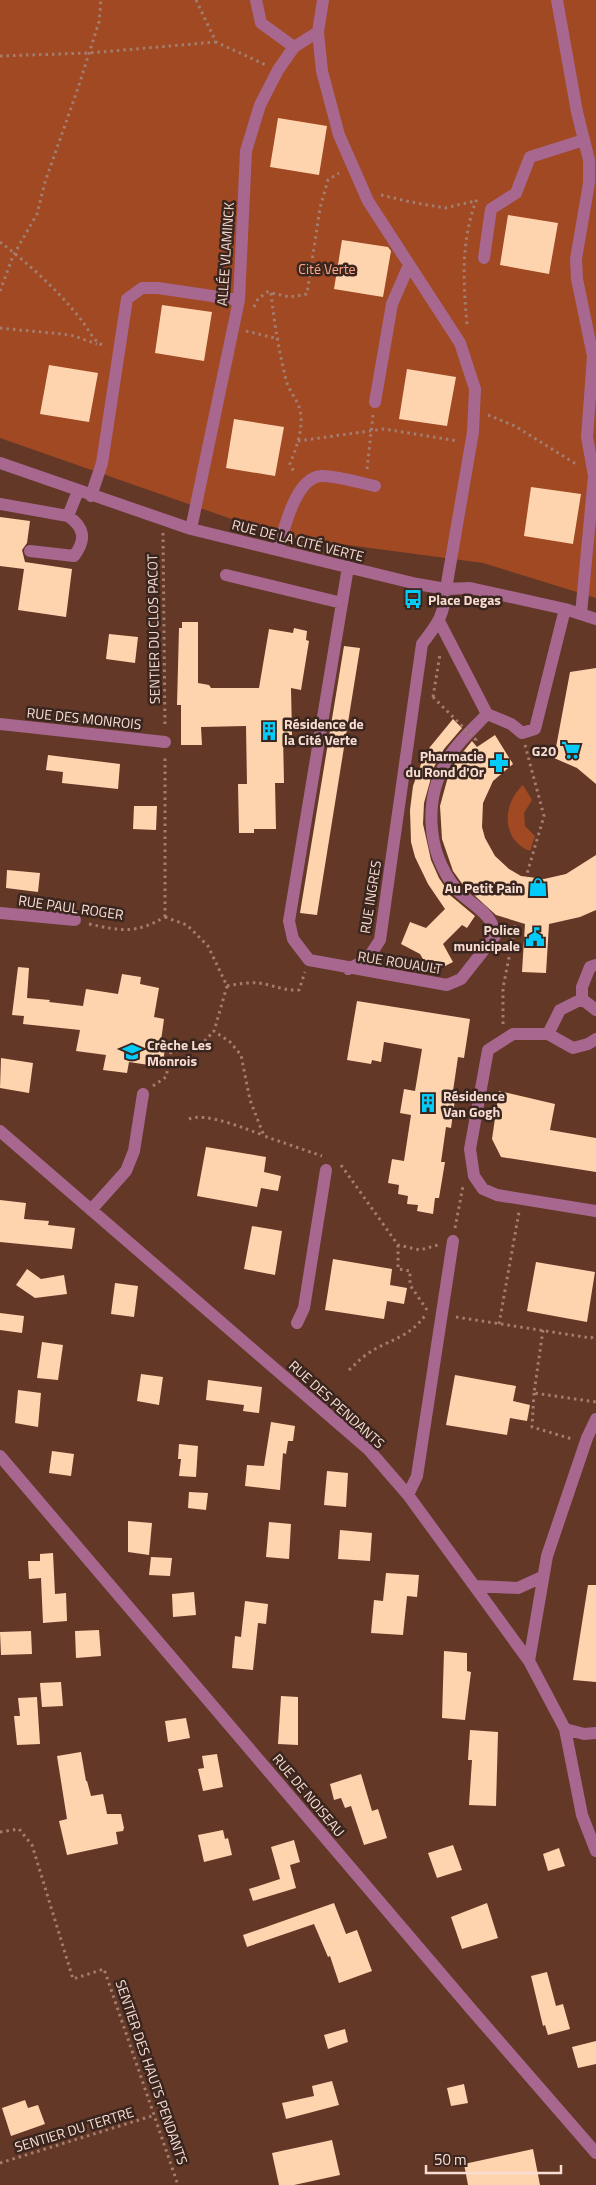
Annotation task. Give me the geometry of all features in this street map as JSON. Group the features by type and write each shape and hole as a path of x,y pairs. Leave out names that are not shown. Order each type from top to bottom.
{"street":[{"path":"256,0 261,23 294,47"},
{"path":"323,0 318,32 322,71 339,134 368,201 460,343 475,389 471,444 446,589"},
{"path":"557,0 589,160 589,183 576,259 577,279 593,356 587,437 594,476 581,614"},
{"name":"ALLÉE VLAMINCK","path":"191,529 239,300 246,151 260,105 278,70 294,47 318,32"},
{"path":"484,258 492,209 516,192 530,157 584,140"},
{"path":"375,402 392,304 409,265"},
{"path":"91,496 102,463 128,298 142,288 158,288 239,300"},
{"name":"RUE DE LA CITÉ VERTE","path":"0,463 191,529 417,584 446,589 470,588 565,609 596,619"},
{"path":"278,550 292,502 311,479 321,476 370,485"},
{"path":"68,516 78,491"},
{"path":"0,504 68,516 78,523 83,535 80,549 74,556 30,551"},
{"path":"348,567 289,921 293,940 309,960 348,969"},
{"path":"226,575 342,603"},
{"name":"RUE INGRES","path":"348,969 368,960 380,940 422,644 439,621 444,609 446,589"},
{"path":"439,621 487,714 511,724 522,733 535,729 565,609"},
{"name":"RUE ROUAULT","path":"348,969 446,985 461,979 495,936 491,922 458,891 440,862 432,835 431,811 435,785 442,768 452,752 487,714"},
{"name":"RUE DES MONROIS","path":"0,724 165,742"},
{"name":"RUE PAUL ROGER","path":"0,913 75,920"},
{"path":"582,999 582,987 590,968 596,966"},
{"path":"548,1034 560,1010 582,999"},
{"path":"582,999 596,1010"},
{"path":"596,1039 588,1044 573,1048 548,1034 513,1034 488,1050 470,1149 474,1176 483,1189 497,1195 596,1211"},
{"path":"91,1210 126,1171 134,1151 143,1094"},
{"name":"RUE DES PENDANTS","path":"0,1132 369,1450 408,1496 530,1660 565,1729 582,1815 596,1851"},
{"path":"297,1323 304,1308 327,1164"},
{"path":"408,1496 417,1476 453,1242"},
{"path":"530,1660 542,1577 585,1443 596,1419"},
{"name":"RUE DE NOISEAU","path":"0,1456 465,2002 596,2152"},
{"path":"475,1586 518,1588 542,1577"},
{"path":"565,1729 584,1734 596,1733"}],"path":[{"path":"0,291 15,253 37,214 45,182 99,22 101,0"},
{"path":"196,0 216,42"},
{"path":"0,56 89,53 216,42 278,70"},
{"path":"251,312 258,299 267,292 290,297 307,294 320,208 328,180 337,173 354,170"},
{"path":"368,201 378,194 445,208 476,201"},
{"path":"0,242 15,253 75,312 97,344"},
{"path":"271,293 274,320 287,382 299,406 300,429 290,464 302,489"},
{"path":"0,328 71,335 119,351"},
{"path":"233,329 278,339"},
{"path":"370,485 371,430 375,402"},
{"path":"474,409 515,426 542,441 594,476"},
{"path":"298,441 384,429 471,444"},
{"name":"SENTIER DU CLOS PACOT","path":"163,520 165,917"},
{"path":"439,659 433,697 476,740 468,749"},
{"path":"522,733 544,816 526,877"},
{"path":"143,1094 166,1077 171,1052 198,1048 214,1031 227,986 208,946 187,925 165,917"},
{"name":"RUE PAUL ROGER","path":"75,920 120,930 146,928 165,917"},
{"path":"504,1040 504,988 516,922"},
{"path":"227,986 260,983 286,991 299,990 309,960"},
{"path":"214,1031 230,1042 241,1055 250,1100 264,1136"},
{"path":"189,1119 197,1116 236,1125 327,1164"},
{"path":"338,1162 398,1245 398,1269 410,1271 410,1286 428,1311 442,1315 591,1338 596,1335"},
{"path":"398,1245 420,1250 453,1242 462,1187 474,1176"},
{"path":"499,1324 521,1199"},
{"path":"350,1370 364,1357 417,1327 428,1311"},
{"path":"543,1330 534,1393 532,1427 585,1443"},
{"path":"534,1393 596,1402"},
{"name":"SENTIER DES HAUTS PENDANTS","path":"0,1832 19,1830 32,1845 73,1979 104,1969 178,2185"},
{"name":"SENTIER DU TERTRE","path":"0,2163 155,2116"}],"green space":[{"name":"Cité Verte","path":"0,0 596,0 596,598 483,563 280,536 0,438"},
{"path":"523,785 532,800 524,813 525,826 535,836 530,851 514,839 508,821 508,811 511,802"}],"building":[{"path":"278,118 327,126 319,175 270,167"},
{"path":"508,215 558,223 549,274 500,265"},
{"path":"342,240 388,247 391,251 383,297 334,289"},
{"path":"162,305 212,312 204,361 155,353"},
{"path":"49,365 98,373 89,422 40,414"},
{"path":"407,369 456,377 447,426 399,419"},
{"path":"234,419 284,427 275,476 226,468"},
{"path":"531,487 581,494 573,544 524,536"},
{"path":"0,517 30,521 27,543 22,550 25,562 72,569 66,617 18,610 24,569 0,566"},
{"name":"Résidence de la Cité Verte","path":"182,622 198,622 198,683 209,685 211,688 259,688 269,629 293,633 294,628 307,631 306,640 309,641 301,690 291,688 292,735 283,735 284,783 275,783 276,829 254,829 254,833 239,833 238,784 247,784 246,726 201,727 202,745 181,745 181,705 177,705 179,628 182,628"},
{"path":"109,634 138,637 135,663 106,659"},
{"path":"344,646 360,648 317,915 300,913"},
{"path":"596,668 596,784 577,768 554,758 570,672"},
{"path":"453,719 462,728 444,749 434,767 424,803 423,824 431,860 439,878 451,896 475,916 467,928 462,925 443,944 453,962 431,973 420,954 401,944 410,922 426,928 445,909 428,884 415,857 411,842 410,810 413,786 421,764 430,747"},
{"path":"495,735 513,764 493,781 483,803 482,827 485,838 495,856 509,869 521,876 544,879 566,874 596,855 596,910 580,917 549,924 546,973 522,972 525,924 496,915 463,885 453,871 442,839 440,806 449,773 472,741 477,747"},
{"path":"48,755 120,764 118,789 62,783 63,772 46,770"},
{"path":"134,806 157,806 156,830 133,829"},
{"path":"7,870 40,873 38,892 6,888"},
{"path":"18,967 29,968 27,998 50,1000 49,1002 83,1006 86,989 118,994 122,974 141,977 140,984 159,988 154,1017 164,1019 160,1048 165,1049 162,1067 129,1062 127,1073 103,1070 106,1055 76,1051 80,1030 23,1024 24,1016 12,1015"},
{"name":"Résidence Van Gogh","path":"357,1001 470,1019 464,1058 458,1057 453,1091 456,1092 451,1128 446,1127 441,1162 445,1162 439,1198 435,1198 433,1214 417,1211 418,1205 407,1204 408,1196 398,1194 399,1185 388,1183 392,1159 404,1161 411,1115 400,1113 404,1089 415,1091 422,1049 384,1042 381,1062 372,1060 371,1064 347,1060"},
{"path":"1,1058 33,1063 29,1093 0,1088"},
{"path":"499,1091 555,1104 550,1130 596,1138 596,1172 501,1157 492,1139"},
{"path":"206,1147 266,1157 264,1172 281,1176 278,1191 261,1188 257,1207 197,1196"},
{"path":"0,1200 26,1203 24,1219 49,1221 48,1225 75,1228 72,1249 0,1242"},
{"path":"252,1226 282,1231 275,1275 244,1269"},
{"path":"333,1259 392,1269 390,1285 407,1288 404,1304 387,1301 384,1319 325,1310"},
{"path":"536,1262 595,1272 587,1322 527,1311"},
{"path":"27,1269 41,1279 64,1275 67,1294 35,1298 16,1285"},
{"path":"115,1283 138,1286 134,1317 111,1314"},
{"path":"0,1313 24,1316 22,1333 0,1330"},
{"path":"42,1342 63,1345 58,1380 37,1378"},
{"path":"141,1374 163,1377 159,1405 137,1401"},
{"path":"455,1375 516,1386 513,1401 530,1405 527,1421 510,1418 507,1435 446,1425"},
{"path":"208,1380 262,1387 259,1413 243,1411 244,1405 206,1400"},
{"path":"18,1390 41,1393 38,1427 15,1423"},
{"path":"271,1422 295,1426 293,1441 288,1441 286,1454 283,1453 280,1490 245,1486 247,1465 264,1466"},
{"path":"179,1444 198,1446 196,1477 179,1476 181,1459 178,1459"},
{"path":"52,1451 74,1454 71,1476 49,1473"},
{"path":"327,1471 348,1473 346,1507 324,1505"},
{"path":"189,1492 208,1493 206,1510 188,1508"},
{"path":"128,1521 152,1523 149,1555 128,1552"},
{"path":"269,1522 291,1524 289,1559 266,1557"},
{"path":"340,1530 372,1533 370,1561 338,1559"},
{"path":"53,1553 55,1594 66,1593 67,1621 43,1623 41,1578 29,1579 28,1561 40,1561 40,1554"},
{"path":"151,1557 172,1558 170,1576 149,1575"},
{"path":"386,1573 419,1575 417,1597 407,1596 403,1635 371,1633 374,1600 383,1601"},
{"path":"588,1585 596,1585 596,1682 573,1680"},
{"path":"194,1592 196,1615 173,1617 172,1594"},
{"path":"245,1601 268,1604 266,1624 258,1623 253,1670 232,1668 235,1636 241,1637"},
{"path":"99,1630 101,1656 76,1658 75,1631"},
{"path":"31,1631 32,1654 1,1655 0,1632"},
{"path":"444,1651 467,1653 467,1671 471,1672 465,1720 442,1718"},
{"path":"61,1682 63,1706 42,1707 40,1683"},
{"path":"281,1696 298,1697 298,1745 278,1744"},
{"path":"37,1697 40,1744 17,1745 14,1716 20,1716 18,1698"},
{"path":"186,1718 190,1738 168,1742 165,1721"},
{"path":"470,1730 498,1732 496,1806 469,1805 472,1760 468,1760"},
{"path":"81,1752 86,1781 91,1796 103,1794 107,1814 121,1814 124,1828 123,1831 116,1832 118,1844 67,1855 59,1821 67,1819 57,1756"},
{"path":"217,1754 223,1787 203,1791 198,1769 204,1768 202,1756"},
{"path":"361,1774 372,1811 378,1809 387,1838 364,1845 351,1806 345,1808 341,1798 334,1800 330,1784"},
{"path":"223,1830 225,1839 228,1838 232,1855 204,1862 198,1835"},
{"path":"294,1840 300,1862 290,1865 296,1888 253,1901 249,1889 280,1879 271,1847"},
{"path":"453,1845 462,1870 437,1878 428,1853"},
{"path":"559,1848 565,1866 548,1871 543,1854"},
{"path":"334,1903 346,1934 357,1930 372,1971 339,1983 330,1956 328,1957 314,1924 247,1947 243,1935"},
{"path":"487,1903 498,1938 462,1949 451,1917"},
{"path":"547,1972 556,2006 563,2004 570,2029 548,2035 545,2025 543,2026 531,1976"},
{"path":"345,2029 348,2042 328,2049 324,2035"},
{"path":"596,2041 596,2064 578,2068 572,2047"},
{"path":"332,2081 339,2105 286,2119 282,2103 314,2096 312,2086"},
{"path":"464,2084 468,2103 451,2106 447,2088"},
{"path":"25,2100 28,2108 38,2105 45,2124 11,2136 2,2108"},
{"path":"332,2140 340,2175 294,2185 279,2185 272,2153"},
{"path":"533,2149 540,2185 468,2185 464,2164"}],"place":[{"name":"Place Degas","path":"413,599"},
{"name":"Résidence de la Cité Verte","path":"269,731"},
{"name":"G20","path":"571,750"},
{"name":"Pharmacie du Rond d'Or","path":"499,763"},
{"name":"Au Petit Pain","path":"538,887"},
{"name":"Police municipale","path":"535,937"},
{"name":"Crèche Les Monrois","path":"132,1052"},
{"name":"Résidence Van Gogh","path":"428,1103"}]}
